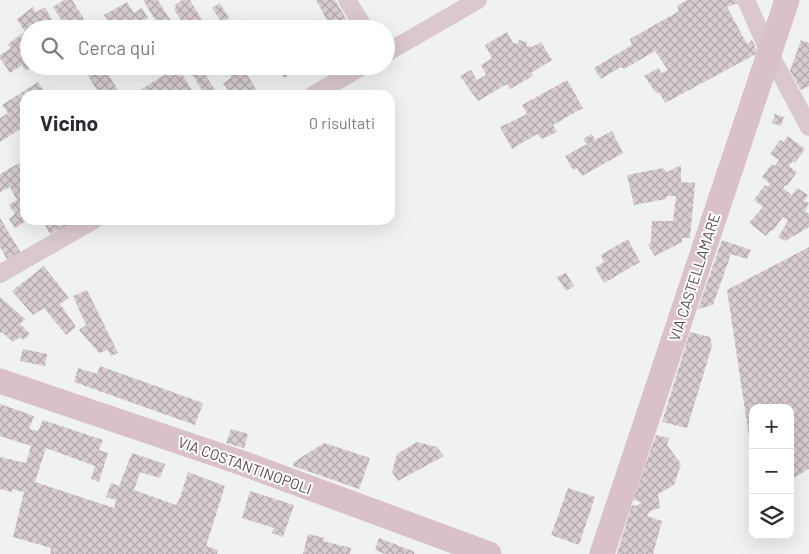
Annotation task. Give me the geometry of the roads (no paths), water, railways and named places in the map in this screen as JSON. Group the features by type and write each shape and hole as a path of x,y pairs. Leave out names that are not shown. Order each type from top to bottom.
{"main road":[{"name":"VIA CASTELLAMARE","path":"602,554 787,0"},
{"name":"VIA COSTANTINOPOLI","path":"0,381 245,464 489,554"}],"street":[{"path":"347,0 359,20"},
{"path":"395,48 478,0"},
{"path":"746,0 769,52 809,127"},
{"path":"322,90 347,75"},
{"path":"0,274 85,225"}]}
